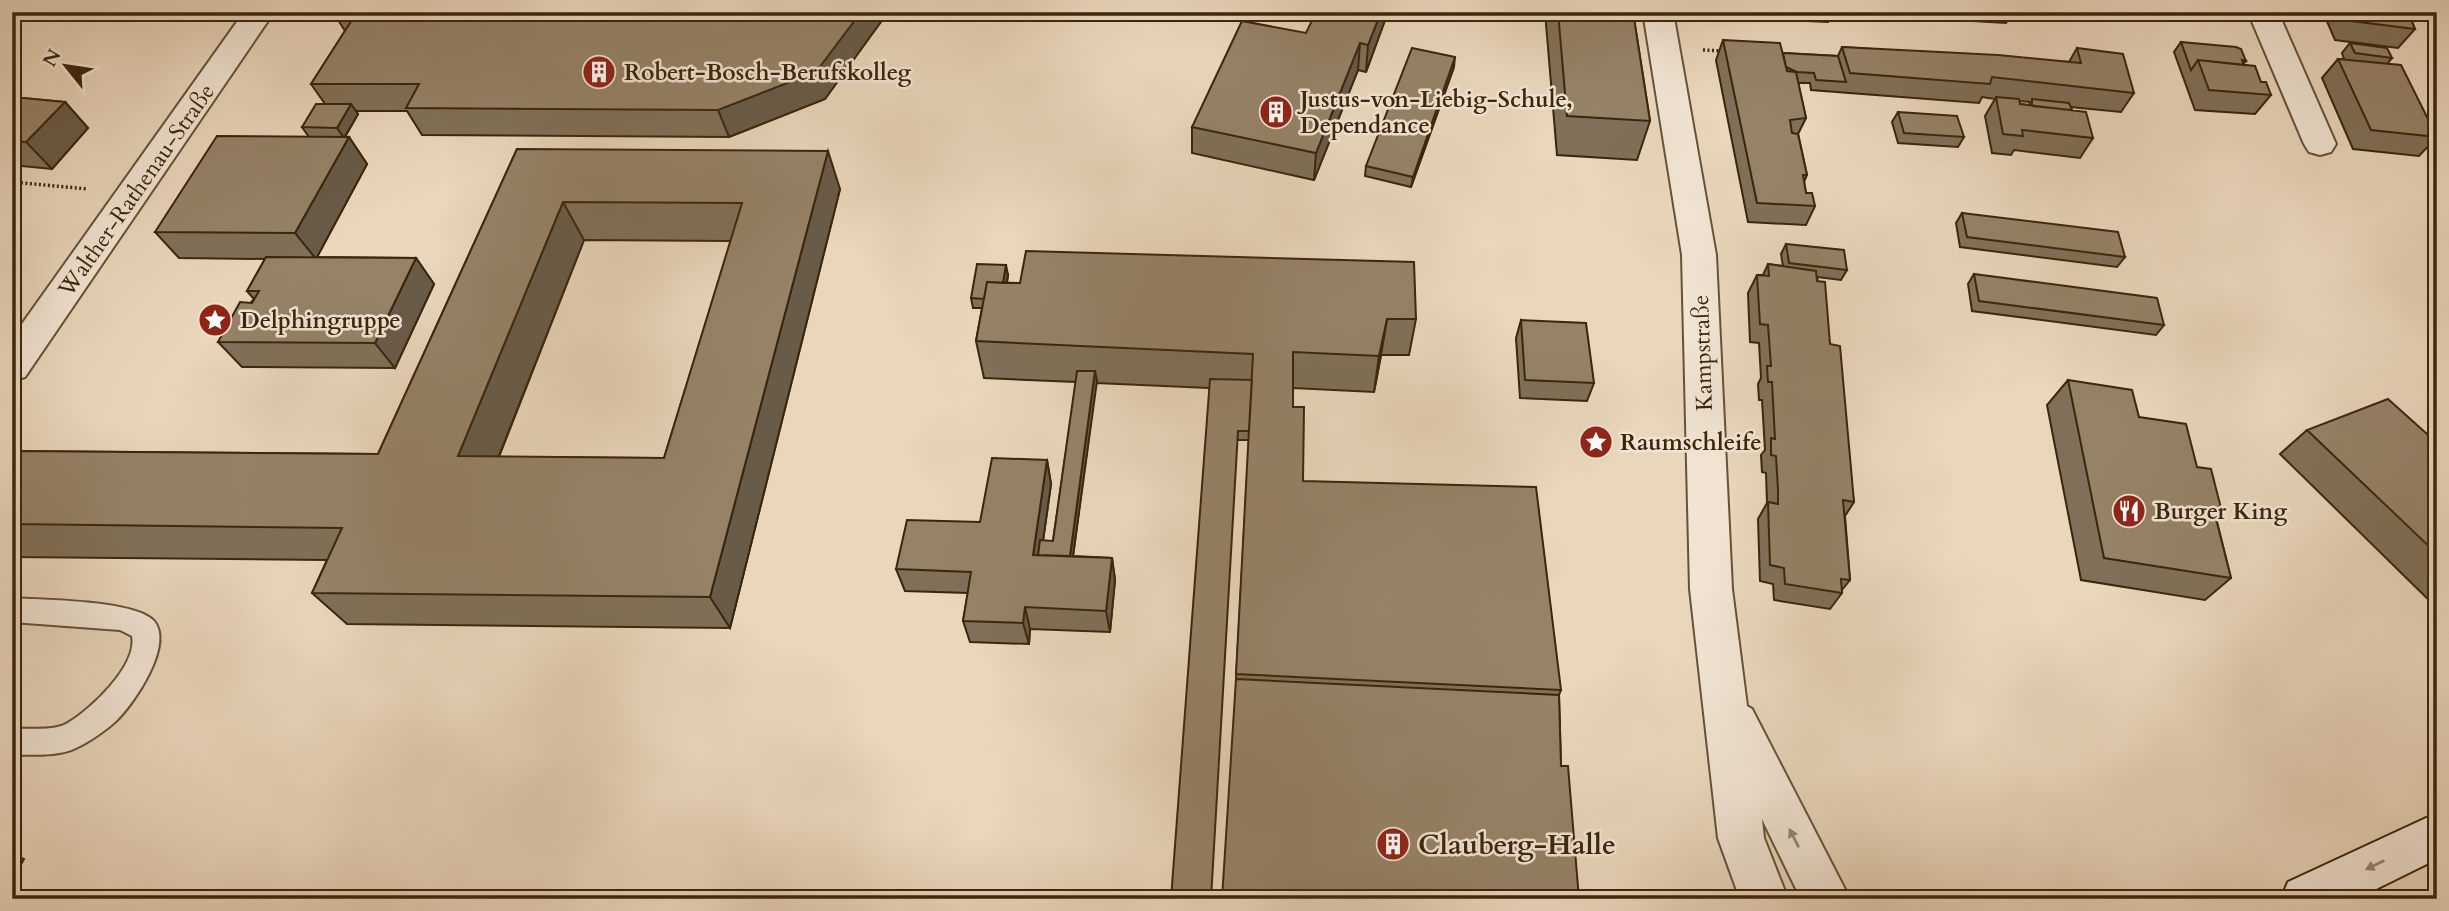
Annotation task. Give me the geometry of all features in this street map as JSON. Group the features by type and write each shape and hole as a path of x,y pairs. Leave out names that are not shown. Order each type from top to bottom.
{"street":[{"name":"Walther-Rathenau-Straße","path":"12,367 259,12"},
{"name":"Kampstraße","path":"1658,12 1699,255 1711,589 1741,838 1764,899"},
{"path":"2263,12 2320,144"},
{"name":"Kampstraße","path":"1724,696 1826,899"},
{"path":"2305,899 2437,835"}],"lane":[{"path":"12,610 123,618 144,629 147,643 138,669 107,711 69,738 12,742"}],"path":[{"path":"1664,48 1733,51"},
{"path":"12,181 134,194"}],"building":[{"name":"Robert-Bosch-Berufskolleg","path":"357,12 425,12 422,18 464,19 466,12 861,12 816,72 718,110 406,108 419,84 311,84"},
{"name":"Justus-von-Liebig-Schule, Dependance","path":"1316,12 1381,12 1368,45 1360,43 1316,153 1192,127 1242,21 1306,33"},
{"path":"1558,12 1633,12 1650,121 1567,116"},
{"path":"2347,12 2408,12 2415,29 2351,21"},
{"path":"1723,40 1780,43 1787,71 1796,72 1806,118 1790,120 1792,133 1798,134 1807,175 1803,175 1806,193 1812,193 1815,206 1757,203"},
{"path":"2181,42 2236,47 2241,49 2246,61 2242,60 2244,65 2198,60 2191,70"},
{"path":"2350,43 2387,48 2392,58 2355,53"},
{"path":"1842,47 1998,55 2081,63 2077,48 2123,54 2134,93 1992,77 1990,84 1850,73"},
{"path":"1412,48 1455,57 1413,177 1366,166"},
{"path":"1783,53 1838,56 1846,82 1816,80 1814,73 1797,72 1786,67"},
{"path":"2338,59 2401,65 2437,137 2371,130"},
{"path":"2198,60 2255,66 2261,82 2266,82 2271,95 2209,90"},
{"path":"12,97 65,102 26,142 12,141"},
{"path":"1996,97 2019,99 2020,104 2086,112 2093,138 2022,130 2023,136 2003,134"},
{"path":"2032,99 2069,103 2072,110 2032,106"},
{"path":"316,104 351,104 337,128 302,127"},
{"path":"1898,112 1957,116 1964,137 1904,133"},
{"path":"217,136 349,137 295,233 155,232"},
{"path":"517,149 828,151 710,597 312,593 342,528 12,524 12,451 378,454","holes":["563,202 742,203 664,458 458,456"]},
{"path":"1962,213 2118,232 2125,257 1967,237"},
{"path":"1786,244 1844,250 1847,270 1789,263"},
{"path":"1026,251 1414,262 1416,319 1387,319 1379,356 1293,352 1293,407 1304,407 1303,481 1536,487 1561,690 1236,674 1253,354 976,341 987,282 1020,283"},
{"path":"266,257 416,258 375,343 218,342 240,302 252,303 259,291 247,291"},
{"path":"977,264 1006,265 1003,283 987,282 984,299 971,298"},
{"path":"1768,264 1816,271 1817,281 1825,282 1830,344 1840,346 1854,502 1843,500 1850,580 1841,579 1842,593 1785,584 1784,568 1770,565 1768,502 1778,504 1778,490 1776,456 1771,455 1771,438 1775,439 1772,382 1768,382 1767,366 1771,366 1768,325 1760,324 1757,275 1769,276"},
{"path":"1974,274 2157,298 2164,325 1979,301"},
{"path":"1521,320 1586,323 1594,383 1525,380"},
{"path":"1077,371 1095,371 1070,556 1038,555 1040,540 1053,541"},
{"path":"1210,379 1252,380 1249,431 1238,431 1211,899 1171,899"},
{"path":"2068,380 2132,390 2139,417 2186,424 2197,467 2211,469 2221,508 2213,507 2231,578 2104,558"},
{"path":"2388,399 2437,443 2437,554 2307,430"},
{"path":"992,458 1047,460 1033,555 1112,558 1106,611 1025,607 1023,623 963,621 971,572 896,569 907,520 980,522"},
{"name":"Clauberg-Halle","path":"1236,679 1559,695 1561,766 1568,766 1579,899 1222,899"}],"place":[{"name":"Robert-Bosch-Berufskolleg","path":"599,72"},
{"name":"Justus-von-Liebig-Schule, Dependance","path":"1276,112"},
{"name":"Delphingruppe","path":"215,320"},
{"name":"Raumschleife","path":"1596,442"},
{"name":"Burger King","path":"2129,511"},
{"name":"Clauberg-Halle","path":"1393,844"}]}
